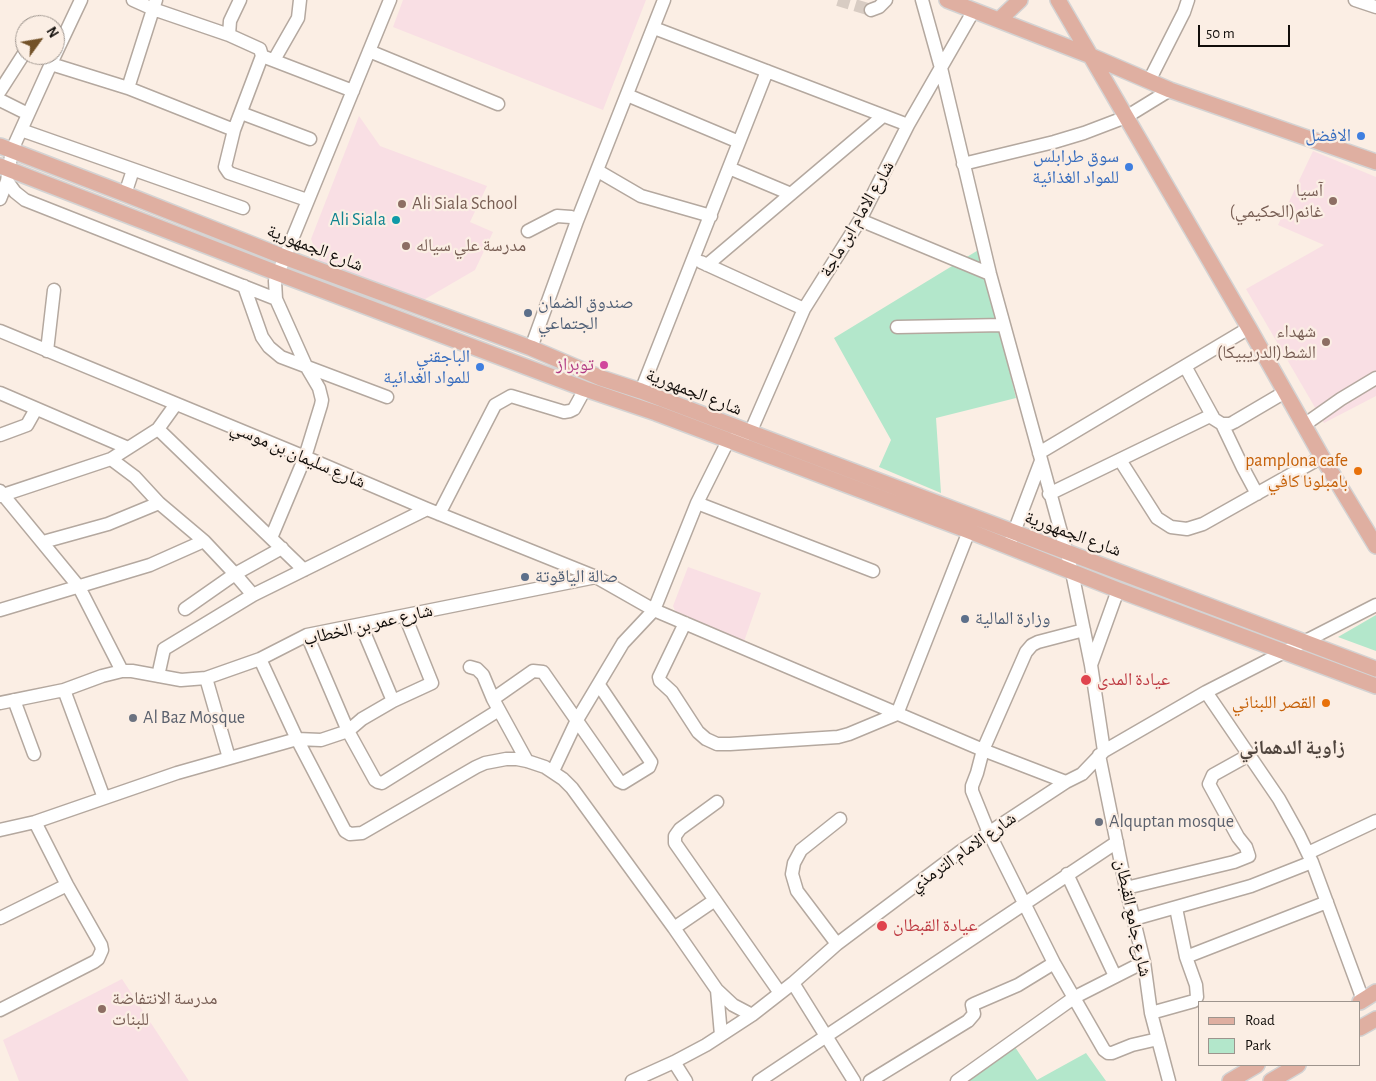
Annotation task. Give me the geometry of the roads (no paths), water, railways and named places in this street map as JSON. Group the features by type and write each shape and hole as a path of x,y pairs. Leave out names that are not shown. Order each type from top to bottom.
{"main road":[{"path":"947,0 1091,56 1170,90 1376,162"},
{"path":"999,20 1020,0"},
{"path":"1058,0 1250,328 1322,457 1376,546"},
{"name":"شارع الجمهورية","path":"6,148 284,257 531,348 601,378 641,391 1376,669"},
{"name":"شارع الجمهورية","path":"5,173 586,389 656,413 969,531 1118,590 1376,686"},
{"path":"1361,1027 1376,1018"},
{"path":"1230,1081 1255,1066"},
{"path":"1271,1081 1296,1066"}],"street":[{"path":"65,29 81,0"},
{"path":"133,0 155,5 260,49 262,56 234,130 225,167 226,171 307,200"},
{"path":"229,35 230,21 240,0"},
{"path":"274,60 298,18 300,0"},
{"path":"271,538 305,457 322,405 319,388 306,366 276,299 275,281 390,0"},
{"path":"531,348 664,0"},
{"path":"871,10 879,7 886,0"},
{"name":"شارع جامع القبطان","path":"922,0 941,68 990,274 1072,572 1091,665 1101,753 1117,842 1144,962 1151,1013 1169,1081"},
{"path":"1149,81 1184,12 1188,0"},
{"path":"1355,0 1376,7"},
{"path":"128,88 155,5"},
{"name":"شارع الامام ابن ماجة","path":"750,433 804,308 860,220 908,126 974,10"},
{"path":"654,28 908,126"},
{"path":"369,51 498,104"},
{"path":"262,56 353,91"},
{"path":"65,62 234,130"},
{"path":"0,91 17,65"},
{"path":"0,199 5,173 6,148 21,130 51,65"},
{"path":"641,391 767,71"},
{"path":"963,164 1054,142 1126,117 1170,90"},
{"path":"627,95 740,142"},
{"path":"0,100 28,114"},
{"path":"241,113 310,139"},
{"path":"707,266 883,116"},
{"path":"21,130 243,208"},
{"path":"729,168 791,194"},
{"path":"125,194 133,170"},
{"path":"598,171 641,196 711,216"},
{"path":"5,173 15,192 25,200 276,299"},
{"path":"528,232 550,218 557,216 578,221"},
{"path":"860,220 990,274"},
{"path":"694,258 707,266 804,308"},
{"path":"244,286 262,338 280,357 387,397"},
{"path":"47,351 54,290"},
{"path":"898,327 1004,325"},
{"path":"1009,547 1040,457 1185,366 1250,328"},
{"name":"شارع سليمان بن موسي","path":"0,332 305,457 433,512 596,577 654,610 983,750 1066,782"},
{"path":"1185,366 1217,419 1257,494"},
{"path":"1304,425 1341,399 1376,378"},
{"path":"158,676 161,655 164,650 253,595 433,512 495,405 511,396 564,412 570,412 574,409 586,389"},
{"path":"1049,494 1120,460 1217,419 1230,424 1285,392"},
{"path":"0,393 128,448"},
{"path":"122,671 79,587 1,494 112,459 158,429 176,404"},
{"path":"0,434 26,424 36,409"},
{"path":"158,429 304,570"},
{"path":"553,771 577,720 623,643 654,610 697,503 728,441 750,433"},
{"path":"1120,460 1152,512 1164,524 1179,529 1195,528 1322,457"},
{"path":"112,459 135,477 159,503 204,541 253,595"},
{"path":"43,542 108,524 159,503"},
{"path":"697,503 874,571"},
{"path":"685,623 659,677 660,681 672,692 698,732 706,739 717,744 730,744 838,737 849,734 897,714 969,531"},
{"path":"0,610 150,565 204,541"},
{"path":"185,610 235,574 282,548"},
{"name":"شارع عمر بن الخطاب","path":"0,703 64,690 122,671 132,671 181,680 206,678 260,659 307,635 596,577"},
{"path":"1091,665 1118,590"},
{"name":"شارع الامام الترمذي","path":"632,1081 674,1062 752,1016 837,944 961,851 1066,782 1082,774 1101,753 1206,692 1376,605"},
{"path":"0,830 35,822 178,773 230,758 297,739 321,740 348,731 362,719 393,701 432,684 406,616"},
{"path":"361,625 393,701"},
{"path":"1084,630 1044,640 1030,647 1026,652 983,750 972,791 989,833 1054,963 1106,1052 1112,1054 1132,1045 1158,1039"},
{"path":"307,635 348,731 375,780 382,783 496,704 533,671 540,671 545,674 620,782 625,783 651,766 650,761 599,685"},
{"path":"260,659 297,739 345,831 356,835 362,833 476,767 501,760 527,761 553,771 572,788 717,990 733,1005 752,1016"},
{"path":"470,666 477,668 482,674 527,761"},
{"path":"206,678 230,758"},
{"path":"64,690 104,798"},
{"path":"1206,692 1279,799 1310,858 1366,998"},
{"path":"14,700 34,754"},
{"path":"1126,888 1234,862 1249,856 1246,847 1238,837 1209,784 1213,775 1249,755"},
{"path":"717,802 680,829 675,839 676,845 780,993"},
{"path":"837,944 797,891 792,874 794,863 801,850 840,819"},
{"path":"1134,919 1251,886 1310,858 1376,820"},
{"path":"1,1005 94,962 100,955 101,944 67,885 35,822"},
{"path":"759,1081 1117,842"},
{"path":"1067,874 1115,976"},
{"path":"0,918 67,885"},
{"path":"674,928 715,900"},
{"path":"1186,957 1327,902"},
{"path":"1151,1013 1194,1001 1197,997 1196,985 1186,957 1176,908"},
{"path":"957,1081 1075,997 1144,962"},
{"path":"870,1081 968,1021 974,1014 972,1005 1018,985 1054,963"},
{"path":"793,983 854,1081"},
{"path":"717,990 721,1035"},
{"path":"674,1062 686,1081"}],"tunnel":[{"path":"838,0 871,10"}],"place":[{"name":"الافضل","path":"1361,136"},
{"name":"سوق طرابلس للمواد الغذائية","path":"1129,167"},
{"name":"آسيا غانم(الحكيمي)","path":"1333,201"},
{"name":"Ali Siala School","path":"402,204"},
{"name":"Ali Siala","path":"396,220"},
{"name":"مدرسة علي سياله","path":"406,246"},
{"name":"صندوق الضمان الجتماعي","path":"528,313"},
{"name":"شهداء الشط(الدريبيكا)","path":"1326,342"},
{"name":"توبراز","path":"604,365"},
{"name":"الباجقني للمواد الغدائية","path":"480,367"},
{"name":"pamplona cafe بامبلونا كافي","path":"1358,471"},
{"name":"صالة الياقوتة","path":"525,577"},
{"name":"وزارة المالية","path":"965,619"},
{"name":"عيادة المدى","path":"1086,680"},
{"name":"القصر اللبناني","path":"1326,703"},
{"name":"Al Baz Mosque","path":"133,718"},
{"name":"Alquptan mosque","path":"1099,822"},
{"name":"عيادة القبطان","path":"882,926"},
{"name":"مدرسة الانتفاضة للبنات","path":"102,1009"}],"district":[{"name":"زاوية الدهماني","path":"1292,748"}]}
